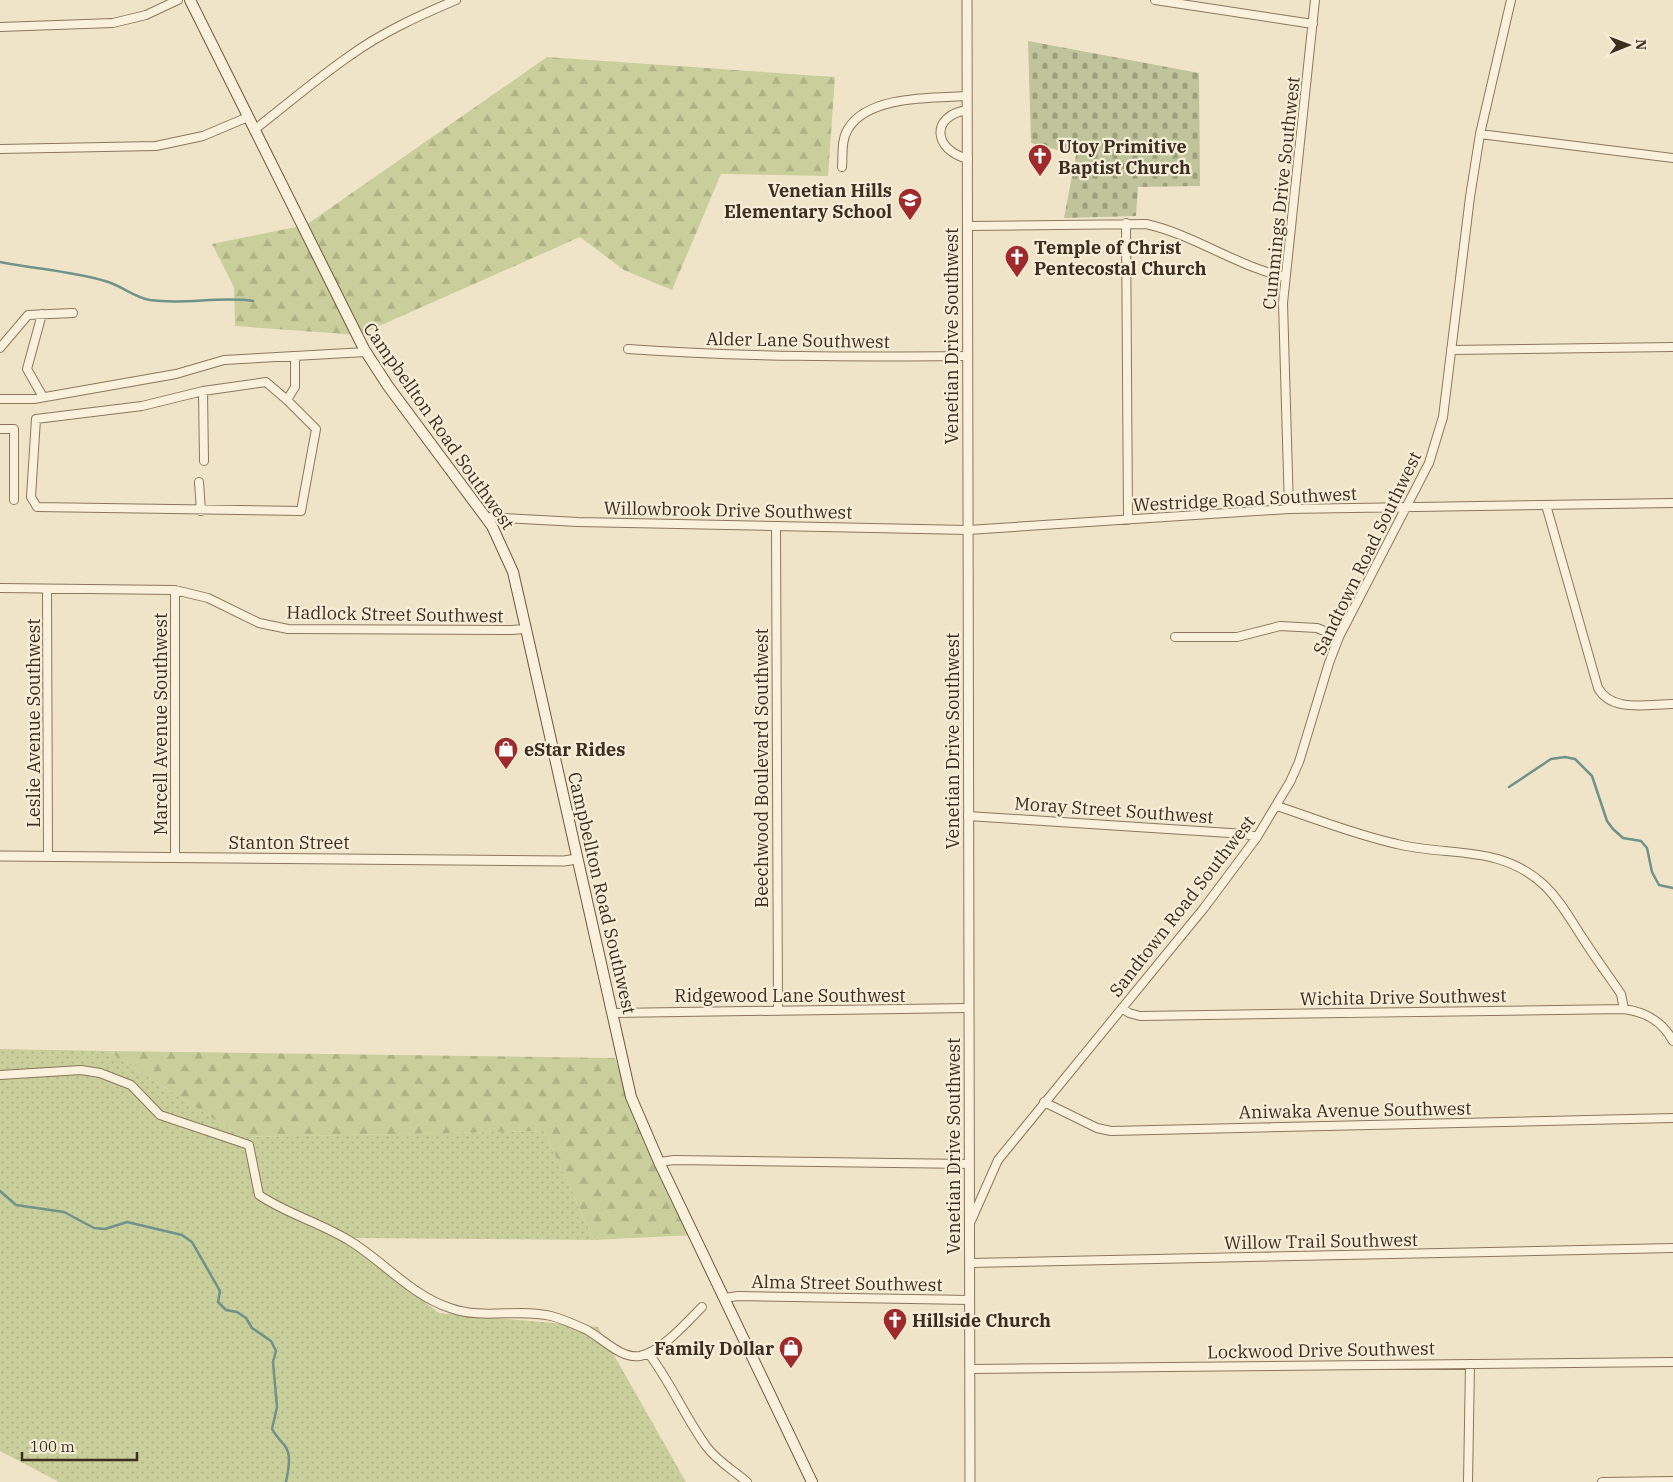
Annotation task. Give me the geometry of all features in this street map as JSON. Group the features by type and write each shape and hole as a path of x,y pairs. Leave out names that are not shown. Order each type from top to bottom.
{"main road":[{"name":"Campbellton Road Southwest","path":"190,0 346,317 388,386 487,517 512,572 631,1097 659,1162 812,1482"}],"street":[{"path":"0,27 112,23 146,15 178,0"},
{"path":"254,130 347,57 421,14 456,0"},
{"name":"Venetian Drive Southwest","path":"967,0 970,1482"},
{"path":"1155,0 1313,24"},
{"name":"Cummings Drive Southwest","path":"1288,509 1283,303 1315,0"},
{"name":"Sandtown Road Southwest","path":"969,1224 998,1160 1204,908 1257,837 1277,806 1299,762 1328,663 1339,637 1429,463 1438,438 1480,134 1511,0"},
{"path":"842,167 843,144 847,130 854,121 872,108 891,102 968,96"},
{"path":"968,110 951,115 940,129 940,138 947,149 968,159"},
{"path":"0,148 156,146 203,136 248,117"},
{"path":"1480,134 1673,158"},
{"path":"1126,224 1128,520"},
{"path":"968,226 1146,224 1166,229 1264,272 1285,277"},
{"path":"0,348 28,315 73,313"},
{"path":"42,314 27,369 43,397"},
{"path":"1451,350 1673,347"},
{"name":"Alder Lane Southwest","path":"628,349 890,357 968,356"},
{"path":"0,399 43,397 176,374 224,360 366,352"},
{"path":"287,400 295,387 295,356"},
{"path":"266,382 287,400 316,428 301,511 201,511 37,507 31,497 36,419 142,406 203,391 266,382"},
{"path":"203,391 204,461"},
{"path":"0,429 14,429 14,500"},
{"path":"199,482 201,511"},
{"name":"Westridge Road Southwest","path":"968,530 1288,509 1673,504"},
{"path":"1546,505 1598,688 1603,697 1610,702 1620,704 1673,704"},
{"name":"Willowbrook Drive Southwest","path":"487,517 968,530"},
{"name":"Beechwood Boulevard Southwest","path":"776,526 778,1010"},
{"name":"Hadlock Street Southwest","path":"0,588 175,590 208,598 259,623 288,629 526,629"},
{"name":"Leslie Avenue Southwest","path":"48,589 48,856"},
{"name":"Marcell Avenue Southwest","path":"175,590 175,858"},
{"path":"1176,637 1237,637 1280,626 1317,628 1339,637"},
{"path":"1277,806 1397,844 1427,850 1480,853 1502,859 1522,869 1543,885 1561,904 1621,994 1624,1009"},
{"name":"Moray Street Southwest","path":"968,816 1245,834 1257,837"},
{"name":"Stanton Street","path":"0,856 564,861 578,859"},
{"name":"Ridgewood Lane Southwest","path":"612,1013 969,1008"},
{"name":"Wichita Drive Southwest","path":"1122,1008 1140,1016 1624,1009 1648,1015 1657,1021 1673,1041"},
{"path":"0,1075 80,1070 100,1073 132,1085 160,1115 249,1145 259,1195 274,1205 350,1241 376,1258 416,1291 451,1309 472,1313 552,1316 586,1330 625,1354 638,1356 649,1354 702,1308"},
{"name":"Aniwaka Avenue Southwest","path":"1044,1102 1097,1128 1111,1130 1673,1118"},
{"path":"659,1162 674,1160 969,1164"},
{"name":"Willow Trail Southwest","path":"970,1264 1673,1248"},
{"name":"Alma Street Southwest","path":"724,1298 738,1296 970,1300"},
{"path":"649,1354 666,1376 706,1447 720,1462 747,1482"},
{"name":"Lockwood Drive Southwest","path":"970,1369 1673,1362"},
{"path":"1468,1482 1470,1364"},
{"path":"1602,1482 1673,1481"}],"green space":[{"path":"1028,41 1199,73 1200,186 1138,187 1136,216 1064,218 1076,155 1031,143"},
{"path":"547,57 835,77 828,176 721,174 672,290 624,270 580,237 359,335 235,326 234,287 212,244 306,225"},
{"path":"0,1049 108,1051 242,1137 544,1131 594,1240 344,1238 439,1313 598,1327 686,1482 59,1482 0,1451"},
{"path":"108,1051 615,1058 635,1113 695,1235 594,1240 544,1131 242,1137"}],"waterway":[{"path":"0,262 92,278 111,283 150,300 176,302 227,299 253,301"},
{"path":"1509,787 1551,759 1565,757 1575,759 1592,776 1607,821 1613,829 1623,838 1641,841 1647,848 1652,872 1659,885 1673,888"},
{"path":"0,1191 16,1205 64,1212 94,1228 105,1229 127,1222 182,1235 192,1242 220,1291 218,1302 226,1310 237,1312 246,1318 252,1328 271,1341 276,1351 273,1362 277,1407 272,1429 287,1450 289,1463 286,1482"}],"place":[{"name":"Utoy Primitive Baptist Church","path":"1040,177"},
{"name":"Venetian Hills Elementary School","path":"910,221"},
{"name":"Temple of Christ Pentecostal Church","path":"1017,278"},
{"name":"eStar Rides","path":"506,770"},
{"name":"Hillside Church","path":"895,1341"},
{"name":"Family Dollar","path":"791,1369"}]}
